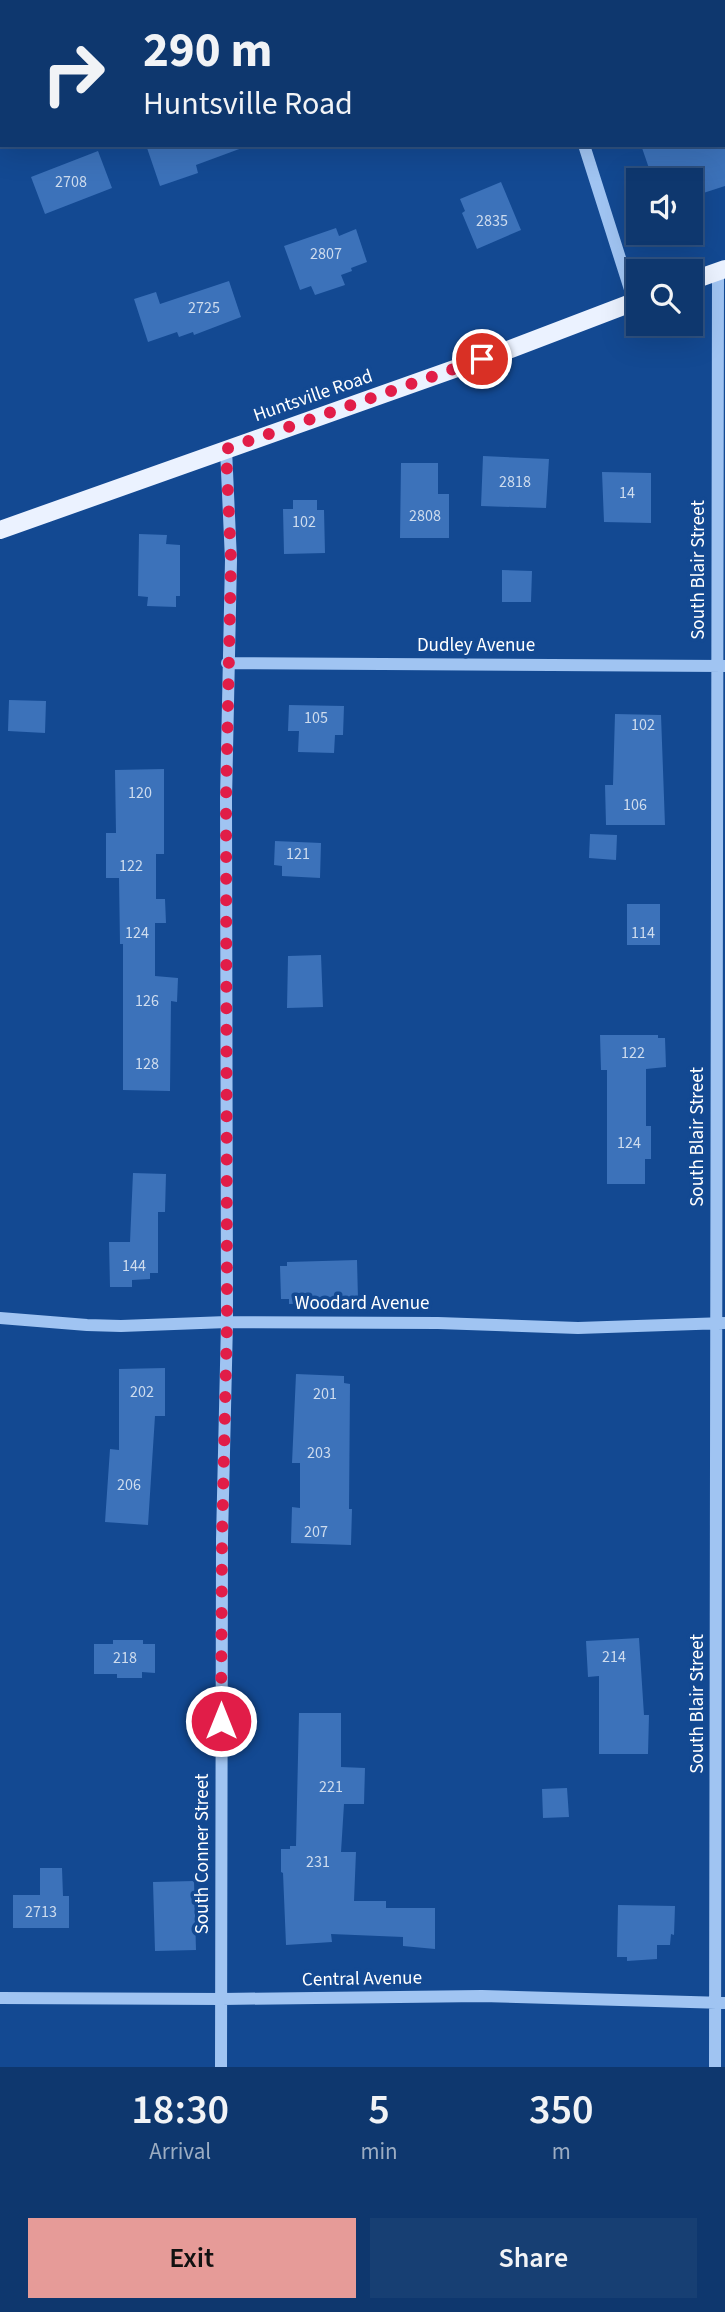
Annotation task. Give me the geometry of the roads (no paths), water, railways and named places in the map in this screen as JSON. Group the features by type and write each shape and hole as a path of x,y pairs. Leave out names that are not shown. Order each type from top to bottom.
{"main road":[{"path":"703,277 721,270"},
{"name":"Huntsville Road","path":"0,530 508,350 626,305"}],"street":[{"path":"585,147 626,271"},
{"name":"South Blair Street","path":"715,2067 720,2003 721,270"},
{"name":"South Conner Street","path":"221,2067 222,1539 227,1322 226,799 231,560 226,449"},
{"name":"Dudley Avenue","path":"228,663 721,666"},
{"name":"Woodard Avenue","path":"0,1318 87,1325 227,1322 438,1323 578,1328 721,1323"},
{"name":"Central Avenue","path":"0,1998 482,1996 720,2003"}]}
